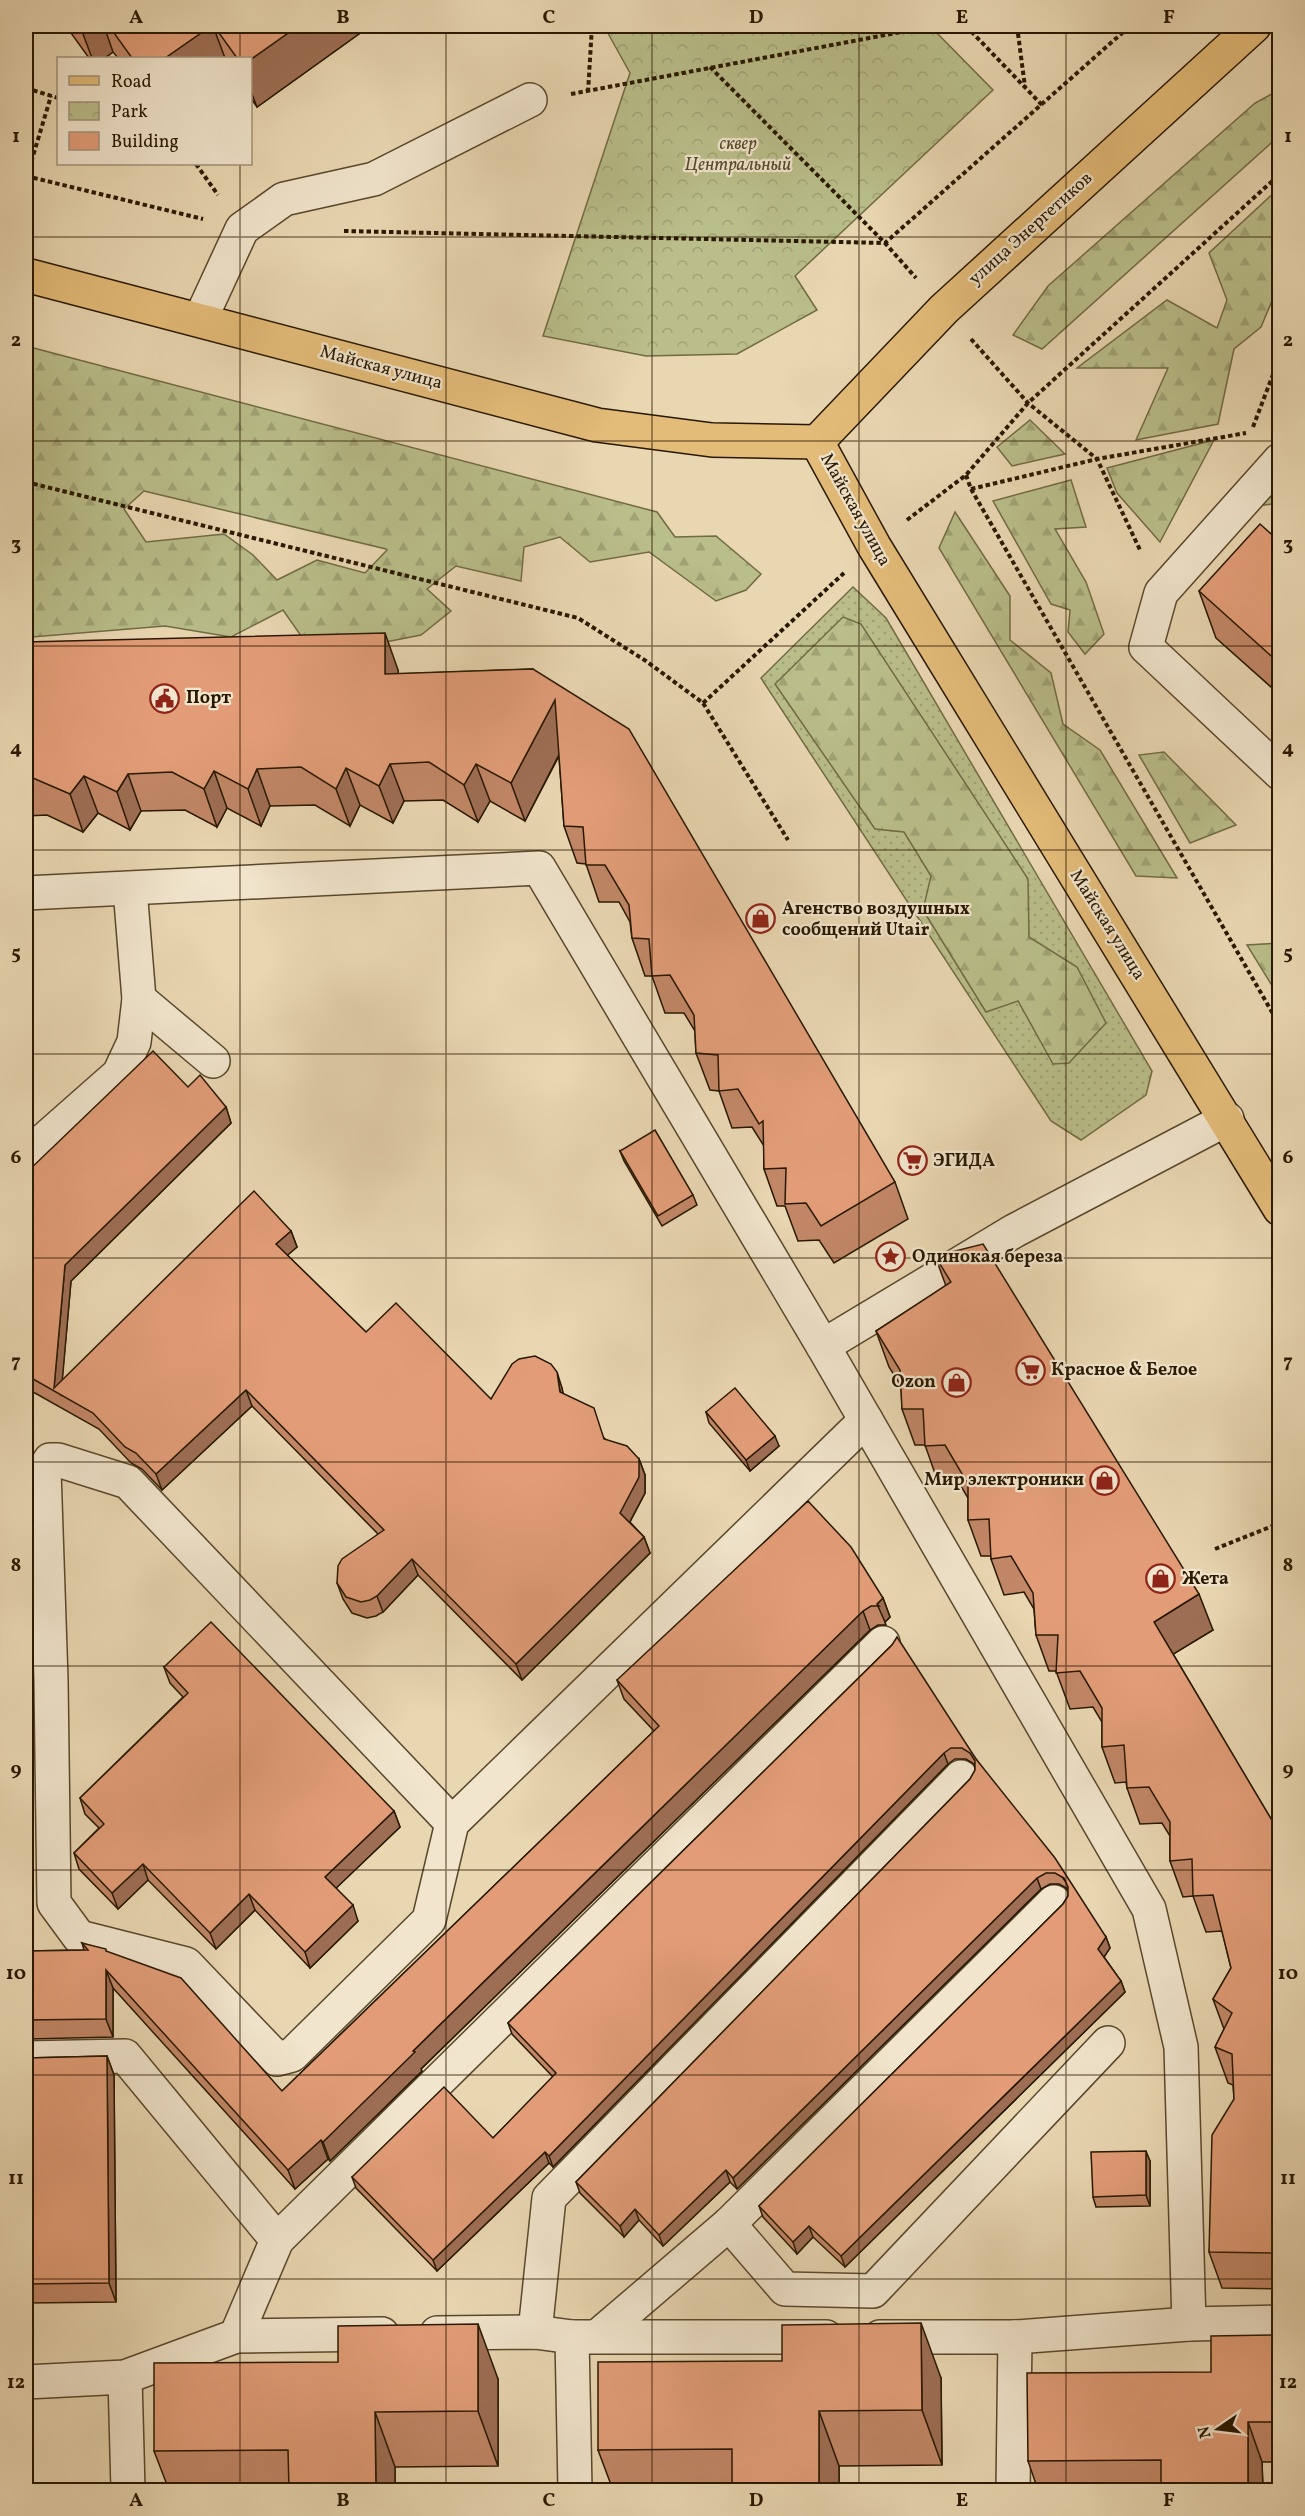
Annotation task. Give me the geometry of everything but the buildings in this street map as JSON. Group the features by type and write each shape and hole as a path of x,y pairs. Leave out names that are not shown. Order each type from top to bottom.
{"main road":[{"name":"улица Энергетиков","path":"817,442 944,309 1254,26"},
{"name":"Майская улица","path":"26,275 597,425 712,440 817,442 873,546 1227,1119 1280,1209"}],"lane":[{"path":"200,320 242,229 284,199 374,179 530,100"},
{"path":"1280,460 1161,593 1146,647 1280,773"},
{"path":"26,893 539,868 823,1346 1149,1909 1181,2047 1189,2324"},
{"path":"26,1156 118,1074 134,1042 139,999 130,889"},
{"path":"139,999 213,1061"},
{"path":"823,1346 1014,1231 1227,1119"},
{"path":"452,1823 128,1482 58,1460 50,1460 44,1470 51,1680 54,1903 79,1937 186,1964 277,2059 292,2055 429,1920 452,1823 866,1420"},
{"path":"236,2336 277,2240 883,1643"},
{"path":"535,2332 549,2198 960,1777"},
{"path":"575,2490 585,2337 729,2224 1054,1902"},
{"path":"729,2224 785,2289 873,2291 1108,2043"},
{"path":"26,2058 125,2056 277,2240"},
{"path":"26,2382 125,2377 236,2336 535,2332 585,2337 1015,2337 1189,2324 1280,2322"},
{"path":"1013,2490 1015,2337"},
{"path":"125,2377 128,2490"}],"path":[{"path":"588,92 592,26"},
{"path":"530,100 588,92 710,66 912,30 917,26"},
{"path":"966,26 1042,105"},
{"path":"1017,26 1025,88"},
{"path":"337,231 885,243 1130,26"},
{"path":"710,66 885,243 1028,403 1097,459 1161,593"},
{"path":"26,88 57,98"},
{"path":"51,96 26,176 242,229"},
{"path":"704,703 873,546 966,475 1028,403 1280,174"},
{"path":"971,489 1097,459 1260,430"},
{"path":"966,475 971,489 1280,1026"},
{"path":"26,482 578,618 646,661 704,703 788,840"},
{"path":"1215,1550 1280,1523"}],"green space":[{"name":"сквер Центральный","path":"604,26 930,26 993,90 795,276 817,310 737,354 646,356 543,336 630,73"},
{"path":"1279,90 1279,136 1042,349 1013,335 1048,286 1255,103"},
{"path":"1279,188 1279,284 1261,327 1234,349 1218,424 1136,440 1168,368 1077,368 1167,300 1217,328 1227,300 1209,253"},
{"path":"26,346 657,512 675,537 716,536 761,574 746,590 716,601 649,552 590,562 560,537 524,547 521,581 456,566 427,589 451,611 421,635 315,656 283,610 231,637 165,626 32,637 26,537","holes":["144,491 386,549 365,573 317,560 277,580 253,555 224,534 146,542 124,509"]},
{"path":"1030,420 1065,454 1012,466 997,447"},
{"path":"1214,440 1160,542 1117,493 1107,468"},
{"path":"1071,480 1086,527 1055,529 1086,582 1104,634 1085,654 1068,632 1070,610 1051,604 993,501"},
{"path":"1279,483 1279,503 1258,506"},
{"path":"955,512 1010,596 1010,640 1051,673 1063,724 1100,750 1177,878 1136,876 939,548"},
{"path":"853,587 886,618 1152,1071 1146,1095 1081,1140 1051,1121 761,678"},
{"path":"843,617 861,624 1028,879 1029,937 1077,967 1106,1023 1069,1063 1053,1064 1018,1001 986,1012 923,910 931,876 904,832 875,829 775,684"},
{"path":"1164,752 1236,825 1190,843 1139,755"},
{"path":"1280,943 1279,997 1247,945"}],"place":[{"name":"Порт","path":"165,698"},
{"name":"Агенство воздушных сообщений Utair","path":"761,919"},
{"name":"ЭГИДА","path":"912,1161"},
{"name":"Одинокая береза","path":"891,1257"},
{"name":"Красное & Белое","path":"1030,1370"},
{"name":"Ozon","path":"957,1382"},
{"name":"Мир электроники","path":"1105,1480"},
{"name":"Жета","path":"1161,1579"}]}
